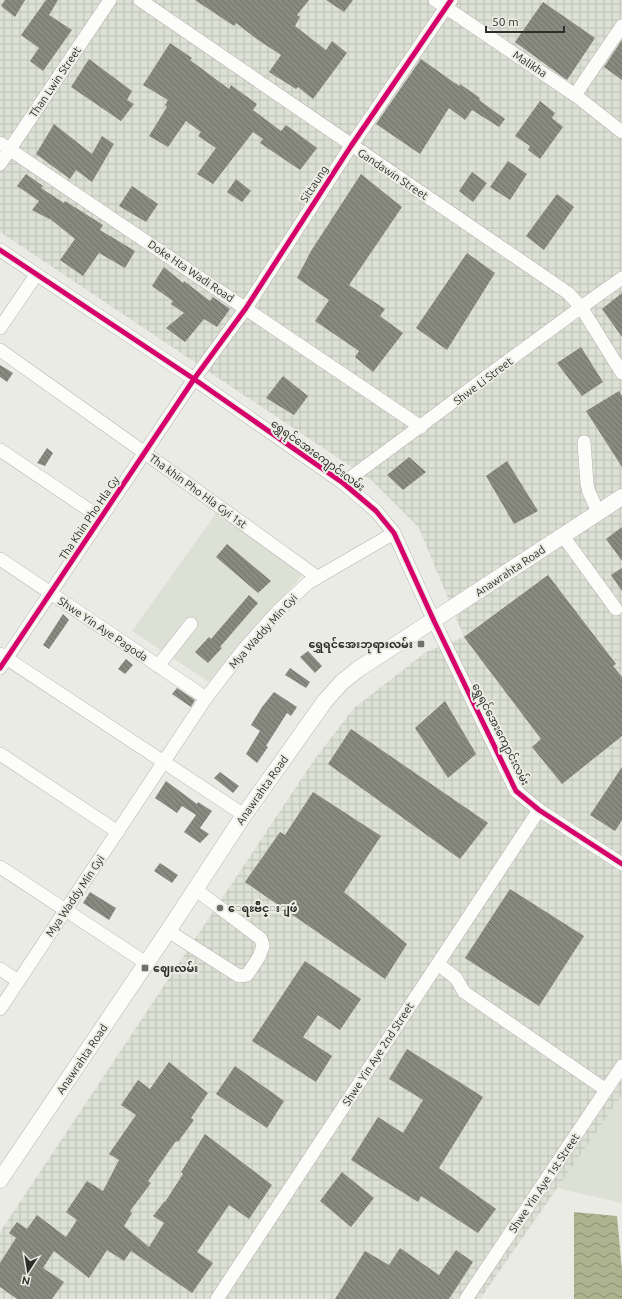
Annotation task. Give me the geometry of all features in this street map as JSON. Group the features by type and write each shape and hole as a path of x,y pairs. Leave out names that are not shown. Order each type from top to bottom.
{"main road":[{"name":"Anawrahta Road","path":"3,1170 168,931 244,815 325,701 342,682 357,670 622,497"}],"street":[{"name":"Than Lwin Street","path":"0,164 5,146 110,0"},
{"name":"Gandawin Street","path":"140,0 351,146 568,293 581,307 622,372"},
{"name":"Malikha","path":"435,0 449,4 575,95 622,132"},
{"name":"Sittaung","path":"194,379 246,308 351,146 449,4"},
{"path":"575,95 622,26"},
{"name":"Doke Hta Wadi Road","path":"5,146 421,427"},
{"name":"ရွှေရင်အေးကျောင်းလမ်း","path":"0,250 194,379 343,483 376,511 394,533 434,621 516,791 539,810 622,864"},
{"path":"0,328 36,275"},
{"name":"Shwe Li Street","path":"343,483 622,278"},
{"name":"Tha khin Pho Hla Gyi 1st","path":"0,350 317,577"},
{"name":"Tha Khin Pho Hla Gy","path":"2,660 51,593 194,379"},
{"path":"584,442 587,484 598,512"},
{"path":"0,450 101,518"},
{"name":"Mya Waddy Min Gyi","path":"0,1009 206,698 244,650 277,612 308,583 394,533"},
{"path":"563,536 616,609"},
{"name":"Shwe Yin Aye Pagoda","path":"0,559 206,698"},
{"path":"158,666 191,624"},
{"path":"2,660 244,815"},
{"path":"0,754 118,832"},
{"name":"Shwe Yin Aye 2nd Street","path":"217,1299 539,810"},
{"path":"0,867 146,963"},
{"path":"168,931 239,976 247,975 263,946 261,939 195,889"},
{"path":"438,964 456,978 464,992 606,1090"},
{"path":"0,969 18,981"},
{"name":"Shwe Yin Aye 1st Street","path":"466,1299 606,1090 621,1070"}],"shaded area":[{"path":"0,0 622,0 622,1095 480,1299 0,1299 0,1232 314,760 354,708 426,652 464,637 419,528 371,480 0,232"},
{"path":"217,512 303,574 209,682 132,631"},
{"path":"622,1095 622,1203 557,1188"}],"water":[{"path":"574,1212 617,1216 622,1270 622,1299 574,1299"}],"building":[{"path":"5,0 25,0 15,17 1,6"},
{"path":"46,0 58,0 49,15 72,30 43,71 30,61 39,48 21,35"},
{"path":"195,0 309,0 297,15 300,17 295,26 326,50 332,41 347,53 313,99 298,87 296,89 269,72 281,55 236,23 234,26"},
{"path":"326,0 353,0 344,12"},
{"path":"543,2 595,38 567,80 515,42"},
{"path":"622,40 622,80 604,67"},
{"path":"170,43 192,58 190,60 229,89 231,85 257,104 253,110 281,131 286,125 317,148 300,170 260,143 263,139 253,132 213,184 197,174 216,148 198,136 201,132 186,121 168,147 149,136 167,107 165,105 168,100 143,85"},
{"path":"89,59 132,91 127,100 134,104 121,121 71,87"},
{"path":"421,59 459,86 460,84 480,98 479,100 505,119 499,127 472,110 465,120 449,108 420,154 376,124"},
{"path":"540,101 555,113 552,118 563,127 540,159 528,150 530,146 515,136"},
{"path":"54,124 92,154 102,136 114,144 92,182 76,170 70,179 36,154"},
{"path":"508,161 527,174 510,200 490,187"},
{"path":"472,172 487,183 473,202 459,191"},
{"path":"26,174 43,186 41,188 103,225 100,230 135,251 125,268 99,253 83,276 60,260 75,239 49,218 32,210 39,201 17,186"},
{"path":"361,174 402,207 349,285 385,309 380,316 403,333 373,372 355,357 359,351 315,321 329,300 297,278 311,251"},
{"path":"236,179 251,191 242,202 227,192"},
{"path":"132,186 158,204 146,222 119,206"},
{"path":"557,194 574,207 544,250 526,236"},
{"path":"467,253 495,273 447,350 416,328"},
{"path":"164,267 183,283 184,281 210,301 213,297 230,309 217,327 204,319 185,342 166,328 184,313 171,304 173,301 152,286"},
{"path":"622,293 622,337 602,309"},
{"path":"581,347 603,382 582,396 557,363"},
{"path":"0,365 13,373 7,382 0,377"},
{"path":"283,376 308,396 294,415 266,398"},
{"path":"619,391 622,396 622,467 586,411"},
{"path":"47,448 53,453 45,466 37,463"},
{"path":"409,457 426,472 403,490 387,475"},
{"path":"507,461 538,511 514,524 486,476"},
{"path":"622,527 622,561 606,539"},
{"path":"227,544 271,581 258,593 216,557"},
{"path":"622,568 622,591 611,575"},
{"path":"548,575 616,664 613,666 622,677 622,736 562,784 532,747 541,739 464,637"},
{"path":"249,595 258,603 208,663 195,652 209,637 211,639"},
{"path":"63,614 69,620 49,649 43,645"},
{"path":"308,651 322,666 315,673 300,657"},
{"path":"126,659 133,665 125,674 118,669"},
{"path":"290,668 310,682 306,688 285,675"},
{"path":"177,688 195,700 191,707 172,694"},
{"path":"274,692 297,707 291,716 287,713 266,746 268,747 257,763 246,754 260,731 251,725 262,707"},
{"path":"445,701 476,754 448,778 415,728"},
{"path":"351,729 488,823 460,859 328,764"},
{"path":"622,767 622,820 615,831 590,815"},
{"path":"220,772 239,786 233,793 214,778"},
{"path":"166,781 197,804 198,802 212,811 200,828 209,834 200,843 184,832 196,815 182,806 177,813 155,798"},
{"path":"313,792 381,836 344,892 407,944 385,979 245,882 280,832 285,835"},
{"path":"160,863 178,875 172,883 154,871"},
{"path":"510,889 584,936 539,1006 465,958"},
{"path":"90,892 116,908 109,920 83,903"},
{"path":"305,961 361,999 340,1030 318,1015 303,1037 332,1056 316,1082 252,1041"},
{"path":"407,1049 483,1097 439,1168 496,1209 478,1233 421,1196 418,1202 351,1160 378,1117 403,1133 423,1100 389,1079"},
{"path":"169,1062 208,1093 191,1118 194,1120 178,1142 176,1141 148,1181 151,1183 130,1211 132,1213 124,1226 149,1247 164,1223 153,1216 165,1202 183,1174 181,1172 205,1134 272,1185 249,1219 229,1205 197,1252 213,1263 192,1293 131,1251 124,1261 107,1250 89,1278 54,1251 43,1268 64,1282 52,1299 17,1299 0,1287 0,1263 16,1238 9,1233 17,1222 27,1229 37,1215 66,1237 77,1220 66,1212 87,1181 103,1191 119,1160 109,1154 136,1115 121,1105 138,1080 150,1089"},
{"path":"235,1066 284,1101 267,1128 216,1094"},
{"path":"342,1172 374,1198 351,1227 320,1201"},
{"path":"400,1248 439,1275 456,1250 473,1262 449,1299 335,1299 365,1251 389,1265"}],"cycle path":[{"path":"0,668 194,379 246,308 351,146 451,0"},
{"path":"0,250 194,379 343,483 376,511 394,533 434,621 516,791 539,810 622,864"}],"place":[{"name":"ရွှေရင်အေးဘုရားလမ်း","path":"421,644"},
{"name":"ေရႊဗ်ိဳင္းျဖဴ","path":"220,908"},
{"name":"ဈေးလမ်း","path":"145,968"}]}
